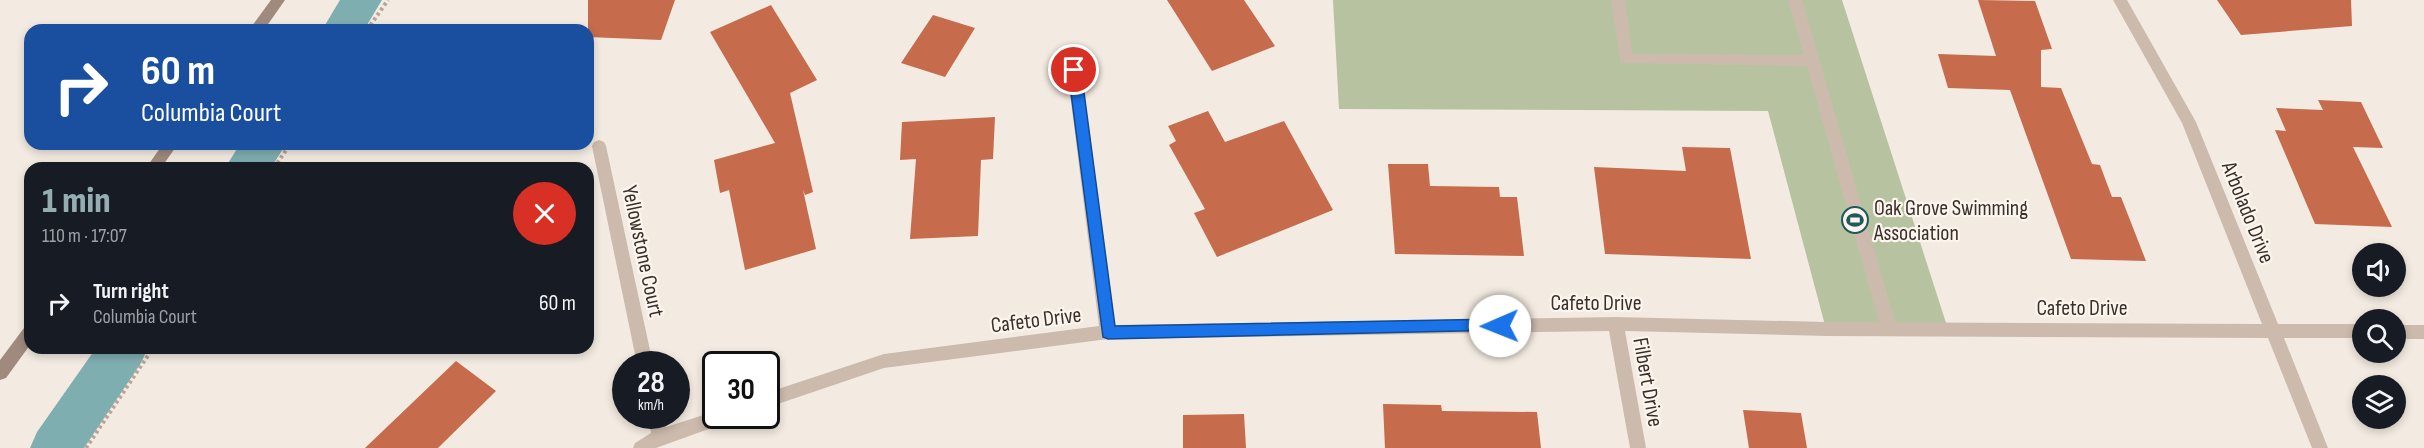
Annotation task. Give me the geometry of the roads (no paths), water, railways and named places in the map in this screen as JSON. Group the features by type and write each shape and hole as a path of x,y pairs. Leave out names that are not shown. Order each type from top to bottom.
{"street":[{"path":"260,24 278,0"},
{"path":"1618,0 1626,59 1812,61"},
{"path":"1795,0 1889,329"},
{"name":"Arbolado Drive","path":"2121,0 2189,122 2320,448"},
{"path":"1074,70 1108,332"},
{"name":"Yellowstone Court","path":"599,146 642,351"},
{"name":"Cafeto Drive","path":"780,396 884,361 1108,332 1616,324 1889,329 2352,331"},
{"name":"Filbert Drive","path":"1616,324 1638,448"},
{"path":"2406,332 2424,332"},
{"path":"0,373 24,341"},
{"path":"641,448 660,437 702,423"},
{"path":"658,429 660,437"}],"waterway":[{"path":"346,24 362,0"},
{"path":"251,162 260,150"},
{"path":"55,448 120,354"}],"place":[{"name":"Oak Grove Swimming Association","path":"1855,220"}]}
